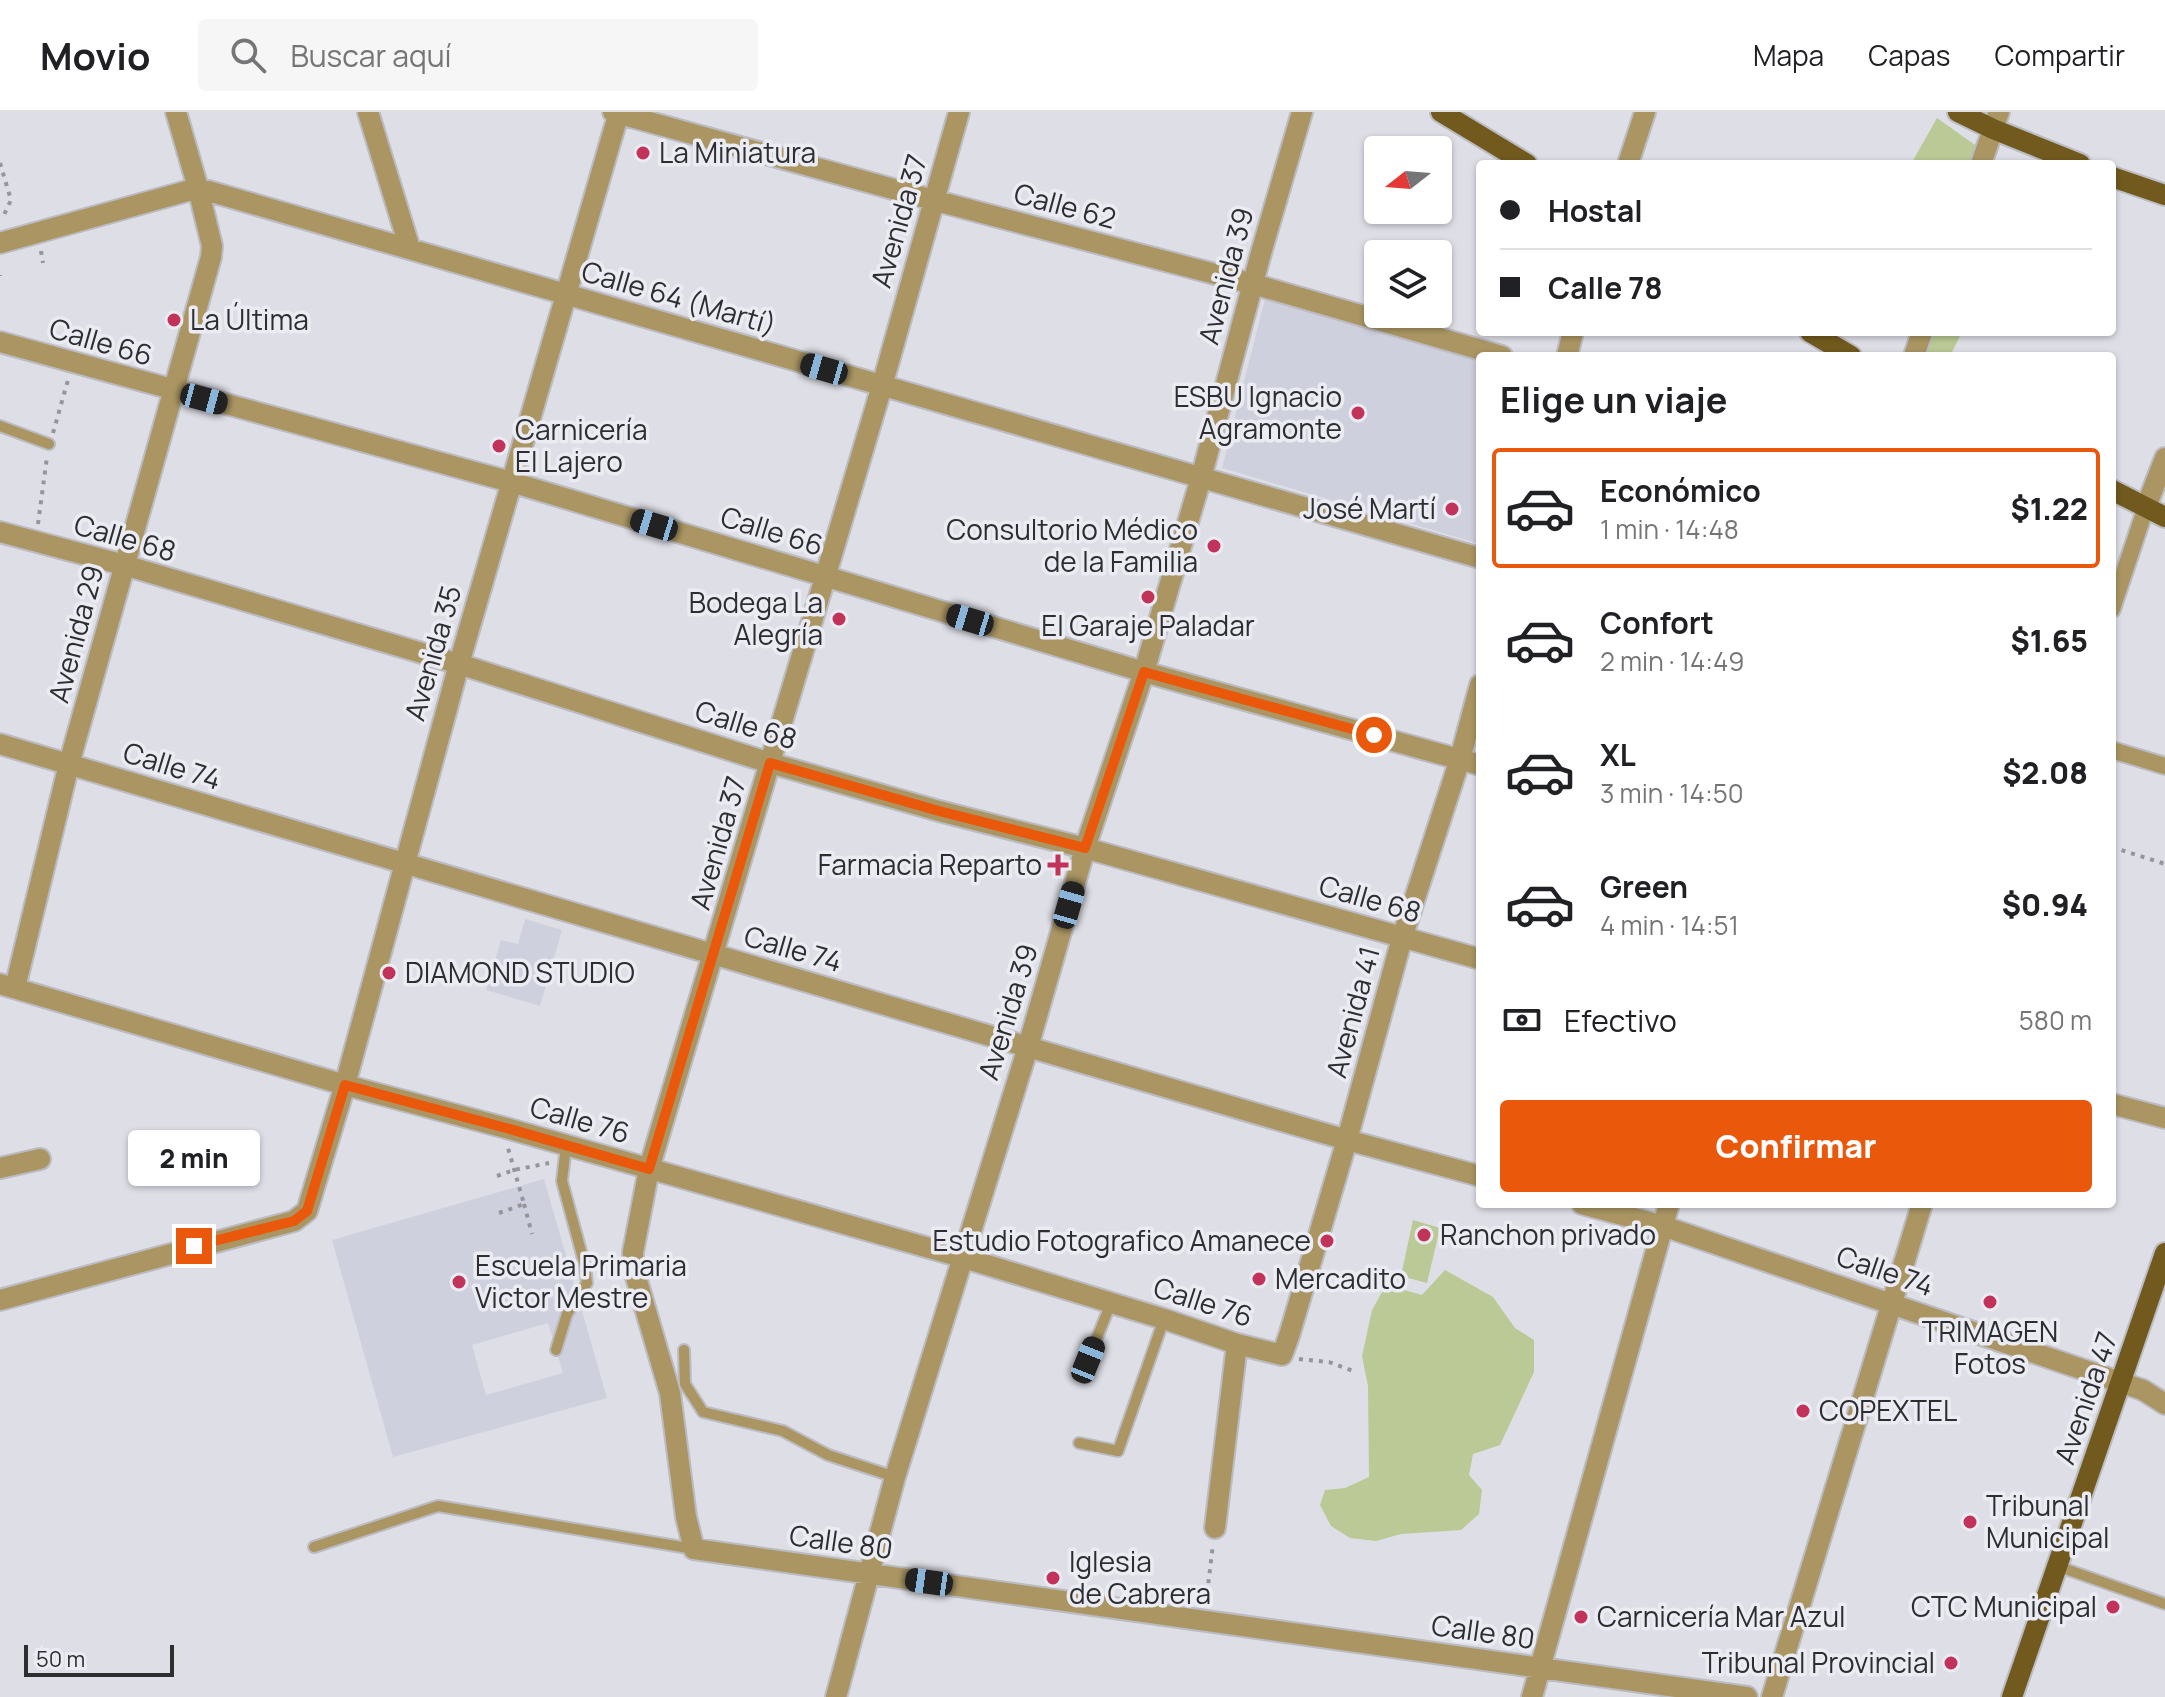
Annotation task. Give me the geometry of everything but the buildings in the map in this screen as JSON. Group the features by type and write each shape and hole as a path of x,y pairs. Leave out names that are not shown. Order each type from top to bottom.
{"main road":[{"path":"1441,112 1520,160"},
{"path":"1958,112 1996,121 2072,160"},
{"path":"2116,178 2165,195"},
{"path":"1817,336 1844,352"},
{"path":"2116,492 2165,517"},
{"name":"Avenida 47","path":"2012,1697 2165,1253"}],"street":[{"name":"Avenida 29","path":"7,986 212,252 176,112"},
{"path":"368,112 410,249"},
{"name":"Avenida 37","path":"694,1549 686,1517 670,1393 632,1260 649,1169 882,386 959,112"},
{"name":"Avenida 39","path":"836,1697 895,1477 961,1257 1028,1047 1085,848 1144,672 1302,112"},
{"path":"1629,160 1645,112"},
{"name":"Calle 62","path":"617,113 1253,284 1488,352"},
{"name":"Avenida 35","path":"0,1300 294,1221 307,1211 617,113"},
{"path":"1982,160 1996,121"},
{"path":"0,243 198,188"},
{"name":"Calle 64 (Martí)","path":"198,188 1476,557"},
{"name":"Calle 66","path":"0,342 511,482 1144,672 1470,762"},
{"path":"2116,597 2165,458"},
{"name":"Calle 68","path":"0,532 124,565 459,664 770,763 1476,958"},
{"name":"Avenida 41","path":"1282,1355 1347,1140 1402,938 1470,762 1476,716"},
{"name":"Calle 74","path":"0,744 1028,1047 1476,1175"},
{"path":"2116,751 2165,766"},
{"name":"Calle 76","path":"7,986 345,1085 961,1257 1237,1344 1282,1355"},
{"path":"2116,1105 2165,1118"},
{"path":"0,1168 40,1159"},
{"name":"Calle 74","path":"1597,1208 1663,1226 1892,1302 2143,1390 2165,1404"},
{"path":"1532,1697 1668,1208"},
{"path":"1772,1697 1921,1208"},
{"path":"1215,1528 1237,1344"},
{"name":"Calle 80","path":"694,1549 1747,1697"}],"lane":[{"path":"0,426 49,444"},
{"path":"556,1350 567,1314 587,1283 562,1181 566,1146"},
{"path":"1088,1360 1111,1303"},
{"path":"1079,1443 1118,1451 1164,1319"},
{"path":"684,1350 685,1384 703,1412 783,1431 828,1455 895,1477"},
{"name":"Calle 80","path":"314,1547 430,1508 447,1506 694,1549"},
{"path":"2057,1566 2165,1604"}],"path":[{"path":"0,163 11,200 2,219"},
{"path":"2116,848 2164,862"},
{"path":"502,1127 532,1234"},
{"path":"497,1176 514,1170"},
{"path":"499,1213 524,1204"},
{"path":"1282,1355 1329,1362 1353,1371"},
{"path":"1204,1621 1215,1528"}],"shaded area":[{"name":"ESBU Ignacio Agramonte","path":"1265,299 1476,358 1476,543 1222,468"},
{"path":"525,919 562,930 540,1006 486,990 501,940 518,944"},
{"name":"Escuela Primaria Victor Mestre","path":"544,1179 607,1398 393,1457 332,1240","holes":["548,1323 563,1373 486,1395 472,1345"]}],"green space":[{"path":"1937,118 1977,148 1973,160 1913,160"},
{"path":"1932,336 1960,336 1952,352 1926,352"},
{"path":"1413,1220 1440,1228 1427,1283 1401,1276"},
{"path":"1445,1270 1493,1297 1515,1328 1534,1340 1534,1372 1500,1445 1473,1454 1469,1475 1482,1490 1479,1514 1461,1530 1401,1534 1376,1541 1350,1538 1331,1526 1320,1505 1325,1490 1345,1488 1369,1477 1368,1386 1362,1356 1372,1310 1386,1285 1422,1295"}],"place":[{"name":"La Miniatura","path":"643,153"},
{"name":"La Última","path":"174,320"},
{"name":"ESBU Ignacio Agramonte","path":"1358,413"},
{"name":"Carnicería El Lajero","path":"499,446"},
{"name":"José Martí","path":"1452,509"},
{"name":"Consultorio Médico de la Familia","path":"1214,546"},
{"name":"El Garaje Paladar","path":"1148,597"},
{"name":"Bodega La Alegría","path":"839,619"},
{"name":"Farmacia Reparto","path":"1058,865"},
{"name":"DIAMOND STUDIO","path":"389,973"},
{"name":"Ranchon privado","path":"1424,1235"},
{"name":"Estudio Fotografico Amanece","path":"1327,1241"},
{"name":"Mercadito","path":"1259,1279"},
{"name":"Escuela Primaria Victor Mestre","path":"459,1282"},
{"name":"TRIMAGEN Fotos","path":"1990,1302"},
{"name":"COPEXTEL","path":"1803,1411"},
{"name":"Tribunal Municipal","path":"1970,1522"},
{"name":"Iglesia de Cabrera","path":"1053,1578"},
{"name":"CTC Municipal","path":"2113,1607"},
{"name":"Carnicería Mar Azul","path":"1581,1617"},
{"name":"Tribunal Provincial","path":"1951,1663"}],"route":[{"path":"194,1246 294,1221 307,1211 345,1085 649,1169 770,763 1085,848 1144,672 1374,735"}]}
